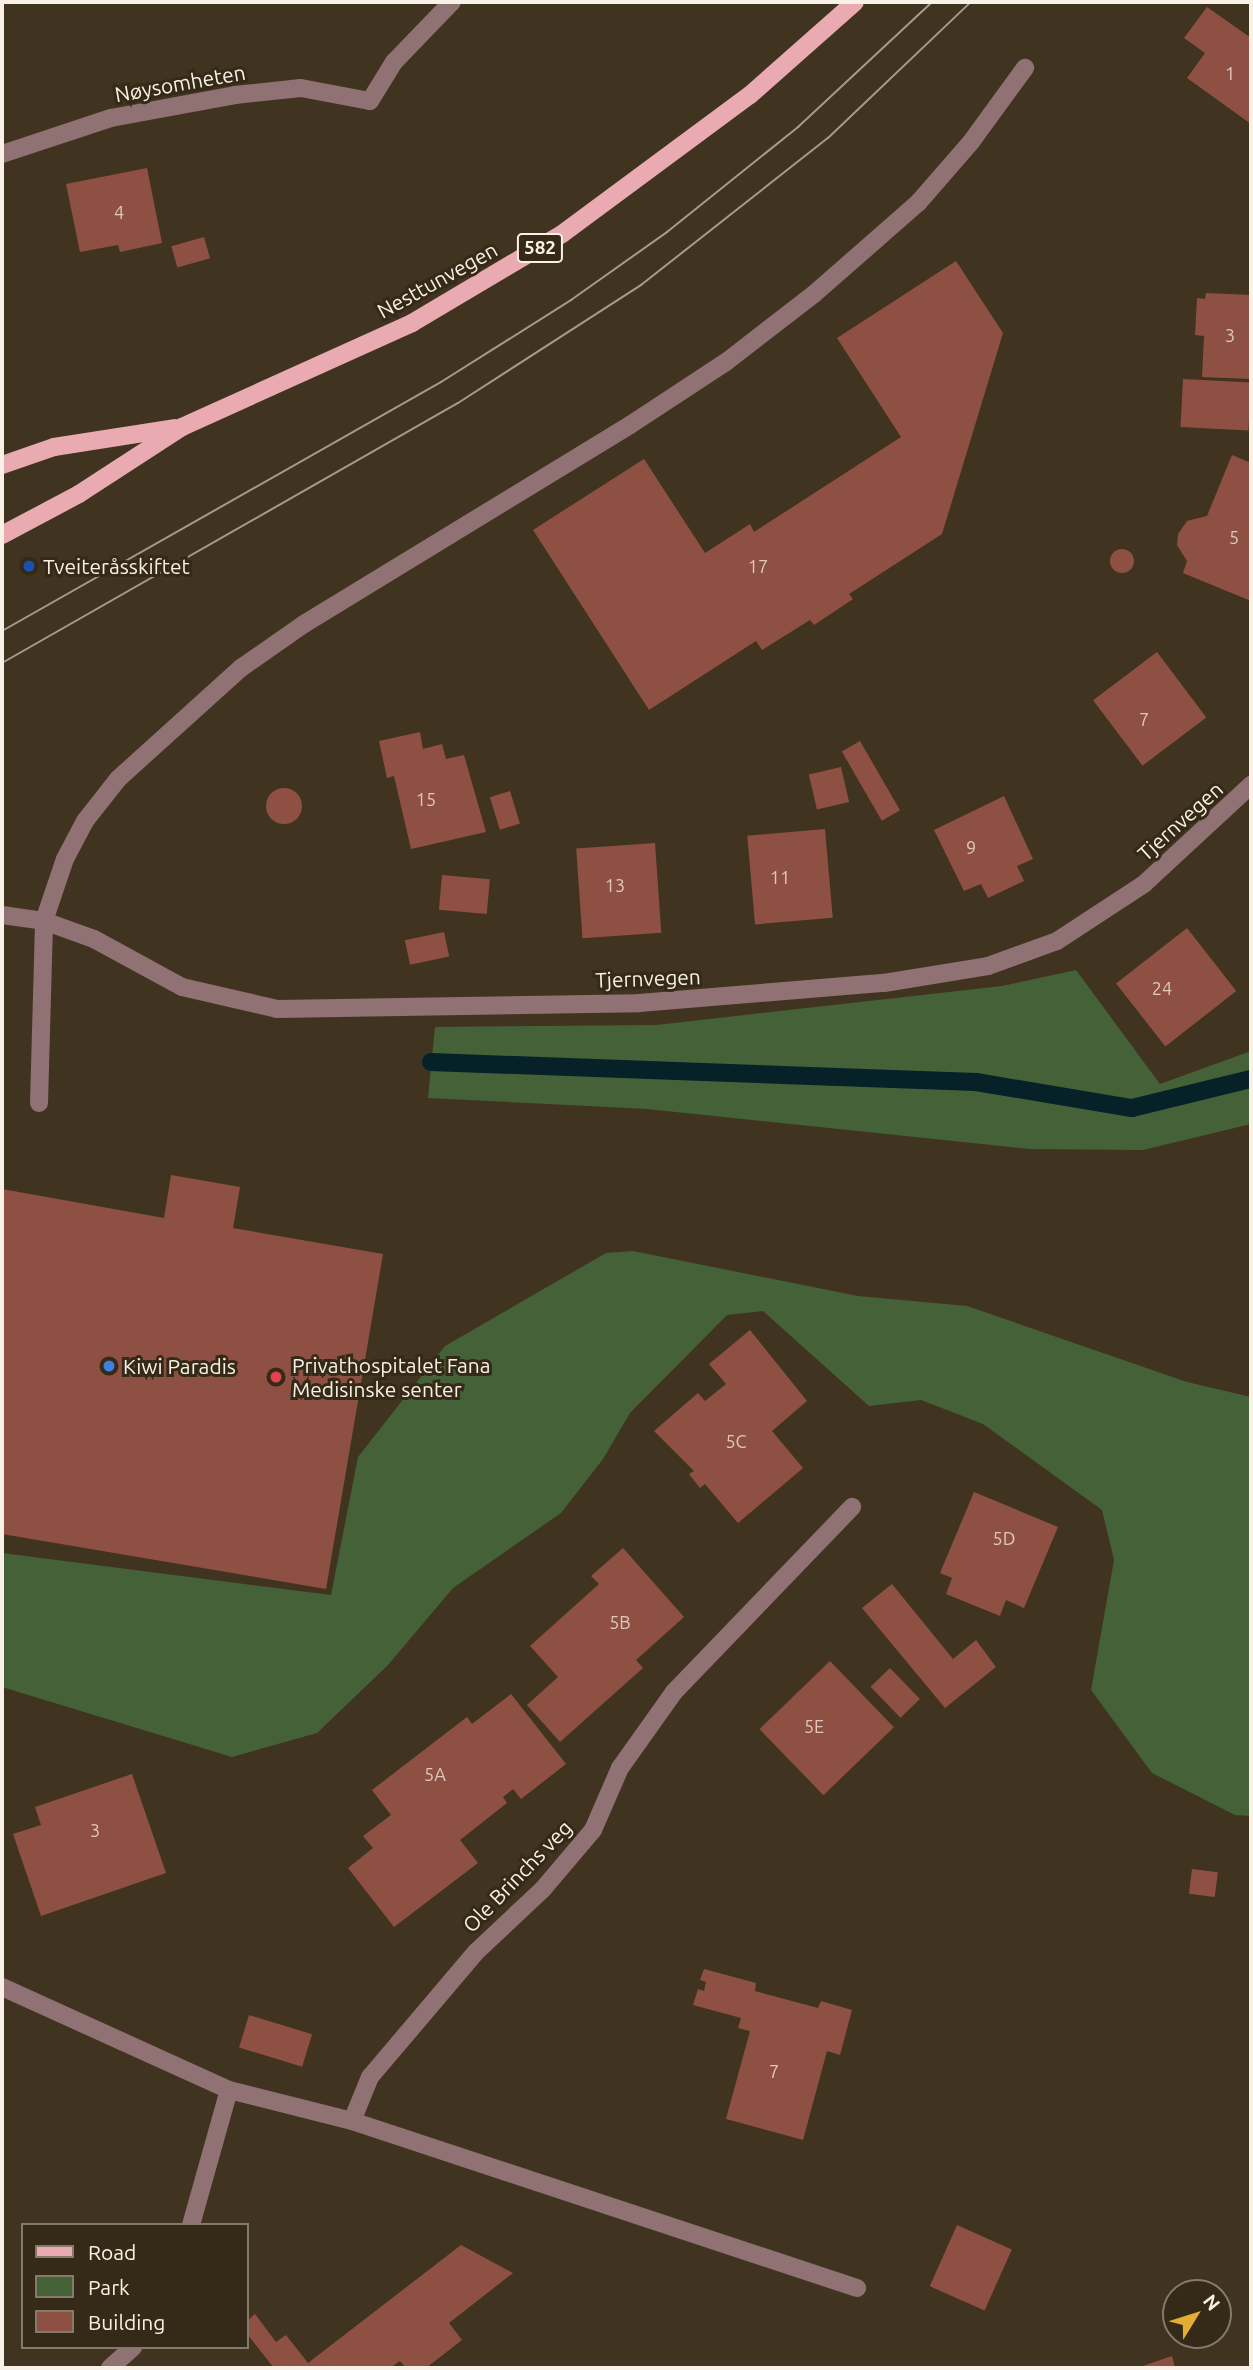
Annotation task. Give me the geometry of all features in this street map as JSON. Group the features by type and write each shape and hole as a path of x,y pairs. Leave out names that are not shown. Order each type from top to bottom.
{"main road":[{"name":"Nesttunvegen","path":"2,535 79,494 182,427 412,323 562,234 750,95 855,2"},
{"name":"Nesttunvegen","path":"2,465 54,447 182,427"}],"street":[{"name":"Nøysomheten","path":"2,154 111,118 235,95 301,88 369,101 394,62 452,2"},
{"path":"39,1103 44,921 56,877 85,821 118,779 160,737 241,668 304,624 630,425 726,362 814,295 918,203 971,142 1025,68"},
{"name":"Tjernvegen","path":"2,915 44,921 125,954 182,987 277,1009 499,1002 639,1003 884,984 988,966 1057,941 1143,884 1251,785"},
{"name":"Ole Brinchs veg","path":"352,2121 370,2077 477,1952 542,1889 593,1830 620,1768 674,1692 852,1507"},
{"path":"2,1987 229,2090 352,2121 857,2288"},
{"path":"192,2223 229,2090"},
{"path":"110,2368 131,2349"}],"green space":[{"path":"1076,970 1160,1084 1251,1051 1251,1124 1143,1150 1031,1149 647,1109 428,1098 435,1027 656,1025 1002,986"},
{"path":"633,1251 858,1296 967,1306 1187,1382 1251,1397 1251,1816 1235,1815 1152,1773 1091,1690 1114,1560 1102,1510 983,1424 921,1400 869,1406 763,1311 727,1315 630,1413 603,1459 561,1513 453,1588 388,1665 317,1733 232,1757 2,1687 2,1553 331,1595 358,1457 445,1346 606,1253"}],"building":[{"path":"1207,7 1251,38 1251,124 1187,78 1205,53 1184,38"},
{"path":"147,168 162,243 120,252 118,245 80,252 66,184"},
{"path":"204,237 210,258 177,268 171,246"},
{"path":"956,261 1003,333 942,534 849,594 853,599 814,625 810,620 762,650 756,641 649,710 533,530 644,459 705,553 750,524 754,532 901,437 837,338"},
{"path":"1206,293 1251,295 1251,379 1202,377 1204,336 1195,335 1197,298 1205,299"},
{"path":"1183,379 1251,383 1248,430 1180,427"},
{"path":"1232,455 1251,463 1251,601 1183,573 1187,561 1177,545 1178,534 1187,521 1207,516"},
{"path":"1122,549 1130,553 1134,561 1130,569 1122,573 1114,569 1110,561 1114,553"},
{"path":"1157,652 1206,717 1142,766 1093,700"},
{"path":"420,732 423,749 442,744 446,759 464,755 486,832 411,849 394,776 387,778 379,741"},
{"path":"860,741 900,810 882,821 842,752"},
{"path":"841,767 849,802 817,810 809,774"},
{"path":"284,788 297,793 302,806 297,819 284,824 271,819 266,806 271,793"},
{"path":"510,791 520,824 500,830 490,797"},
{"path":"1004,796 1033,859 1017,866 1024,881 988,898 981,884 964,891 934,830"},
{"path":"825,829 833,918 755,924 747,836"},
{"path":"655,843 661,933 582,938 576,849"},
{"path":"442,875 490,879 487,914 439,910"},
{"path":"1187,928 1236,991 1165,1046 1116,983"},
{"path":"444,932 449,956 410,965 405,940"},
{"path":"171,1175 240,1187 233,1228 383,1254 326,1589 2,1534 2,1189 164,1218"},
{"path":"750,1330 807,1401 772,1431 803,1468 738,1523 705,1484 700,1488 689,1474 694,1471 654,1431 698,1393 705,1401 726,1384 709,1364"},
{"path":"974,1492 1058,1527 1024,1608 1006,1600 1000,1616 946,1594 952,1578 940,1573"},
{"path":"623,1548 684,1617 636,1660 643,1668 560,1742 527,1705 558,1677 530,1646 599,1584 591,1576"},
{"path":"892,1584 953,1659 976,1640 996,1667 945,1708 862,1608"},
{"path":"830,1661 894,1727 823,1795 760,1729"},
{"path":"890,1668 920,1699 900,1718 871,1687"},
{"path":"511,1694 566,1764 521,1799 513,1789 503,1797 507,1803 460,1840 478,1863 394,1927 348,1868 373,1848 363,1836 391,1815 372,1790 467,1717 472,1724"},
{"path":"132,1774 166,1873 41,1916 13,1834 41,1825 35,1807"},
{"path":"1192,1869 1218,1872 1215,1897 1189,1894"},
{"path":"704,1969 756,1983 755,1991 818,2008 821,2001 852,2010 840,2055 827,2051 803,2140 726,2119 750,2031 738,2028 741,2018 693,2005 698,1989 704,1991 706,1982 700,1980"},
{"path":"249,2015 312,2034 302,2067 239,2048"},
{"path":"957,2225 1012,2249 985,2311 930,2286"},
{"path":"461,2245 513,2273 449,2323 462,2340 426,2368 406,2368 400,2361 390,2368 274,2368 248,2335 248,2320 255,2314 276,2342 286,2335 308,2363"},
{"path":"1172,2356 1175,2368 1137,2368"}],"waterway":[{"path":"431,1062 976,1082 1132,1108 1251,1079"}],"tram line":[{"path":"2,631 441,382 571,300 667,232 798,127 932,2"},
{"path":"2,663 458,403 641,285 828,138 971,2"}],"place":[{"name":"Tveiteråsskiftet","path":"29,566"},
{"name":"Kiwi Paradis","path":"109,1366"},
{"name":"Privathospitalet Fana Medisinske senter","path":"276,1377"}]}
